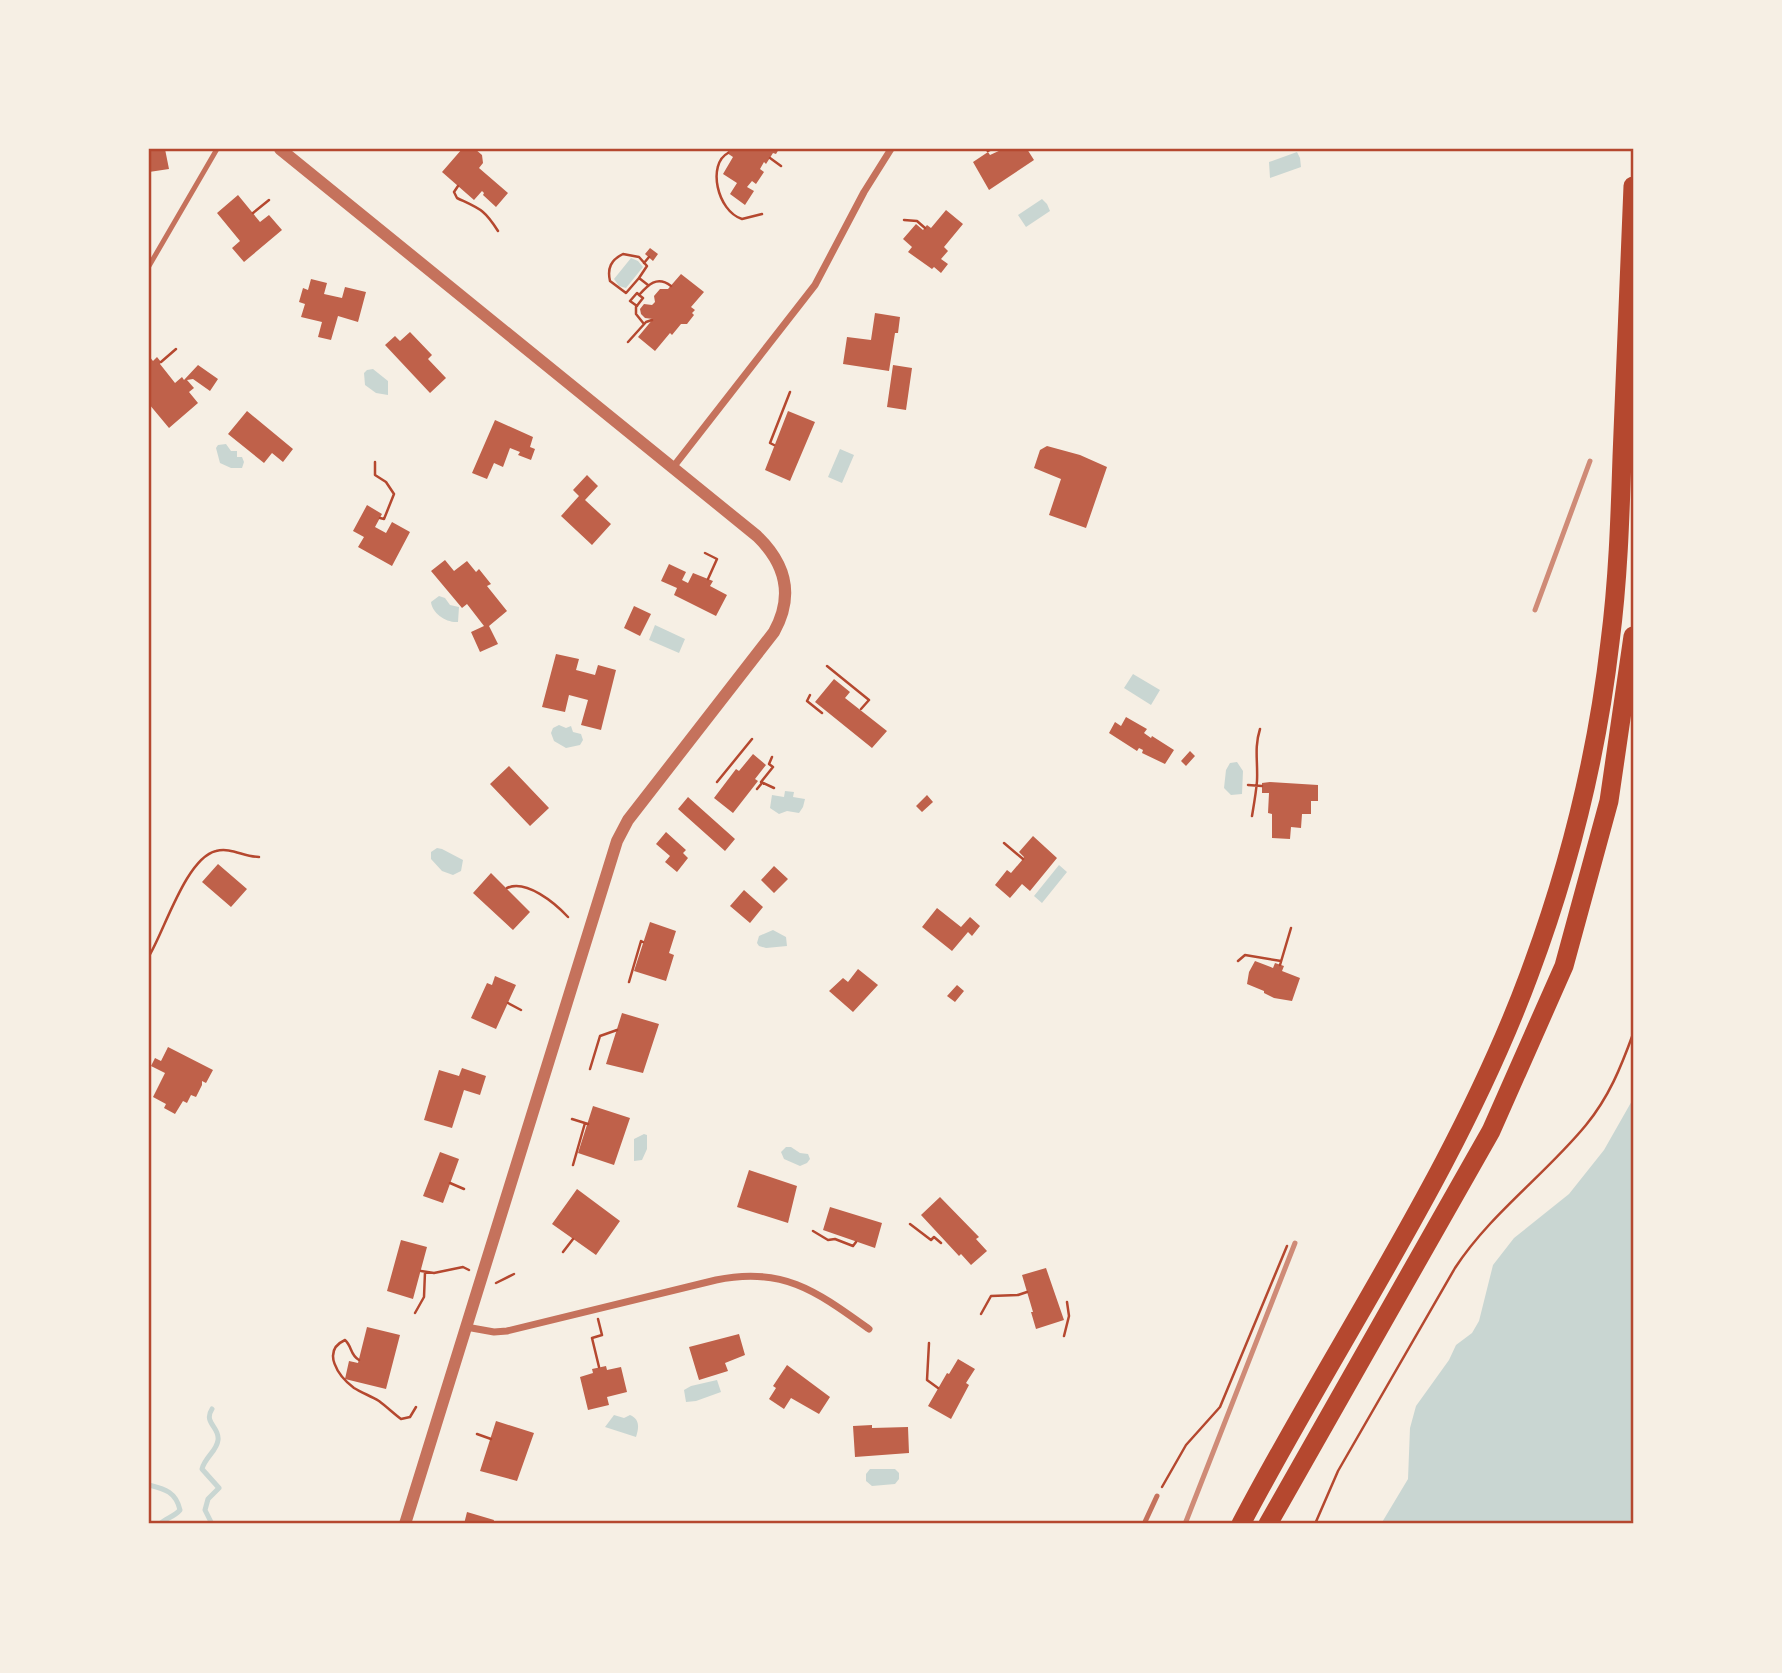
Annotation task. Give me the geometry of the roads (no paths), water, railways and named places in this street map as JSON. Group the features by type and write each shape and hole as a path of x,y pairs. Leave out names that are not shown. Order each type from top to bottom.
{"highway":[{"path":"1241,1524 1457,1139 1512,1019 1560,883 1584,793 1596,734 1614,615 1633,186"},
{"path":"1268,1524 1491,1131 1564,966 1609,801 1633,636"}],"street":[{"path":"280,149 757,536 774,555 786,586 780,622 766,644 628,820 617,841 405,1524"},
{"path":"674,466 815,285 864,192 891,149"},
{"path":"466,1327 494,1332 731,1277 770,1276 809,1289 869,1329"}],"lane":[{"path":"149,266 217,149"},
{"path":"1144,1524 1157,1496"}],"waterway":[{"path":"212,1409 209,1418 217,1432 218,1440 202,1469 219,1488 208,1499 205,1510 212,1524"},
{"path":"149,1485 169,1492 176,1499 180,1510 160,1524"}],"railway":[{"path":"1535,610 1590,461"},
{"path":"1185,1524 1295,1243"}]}
